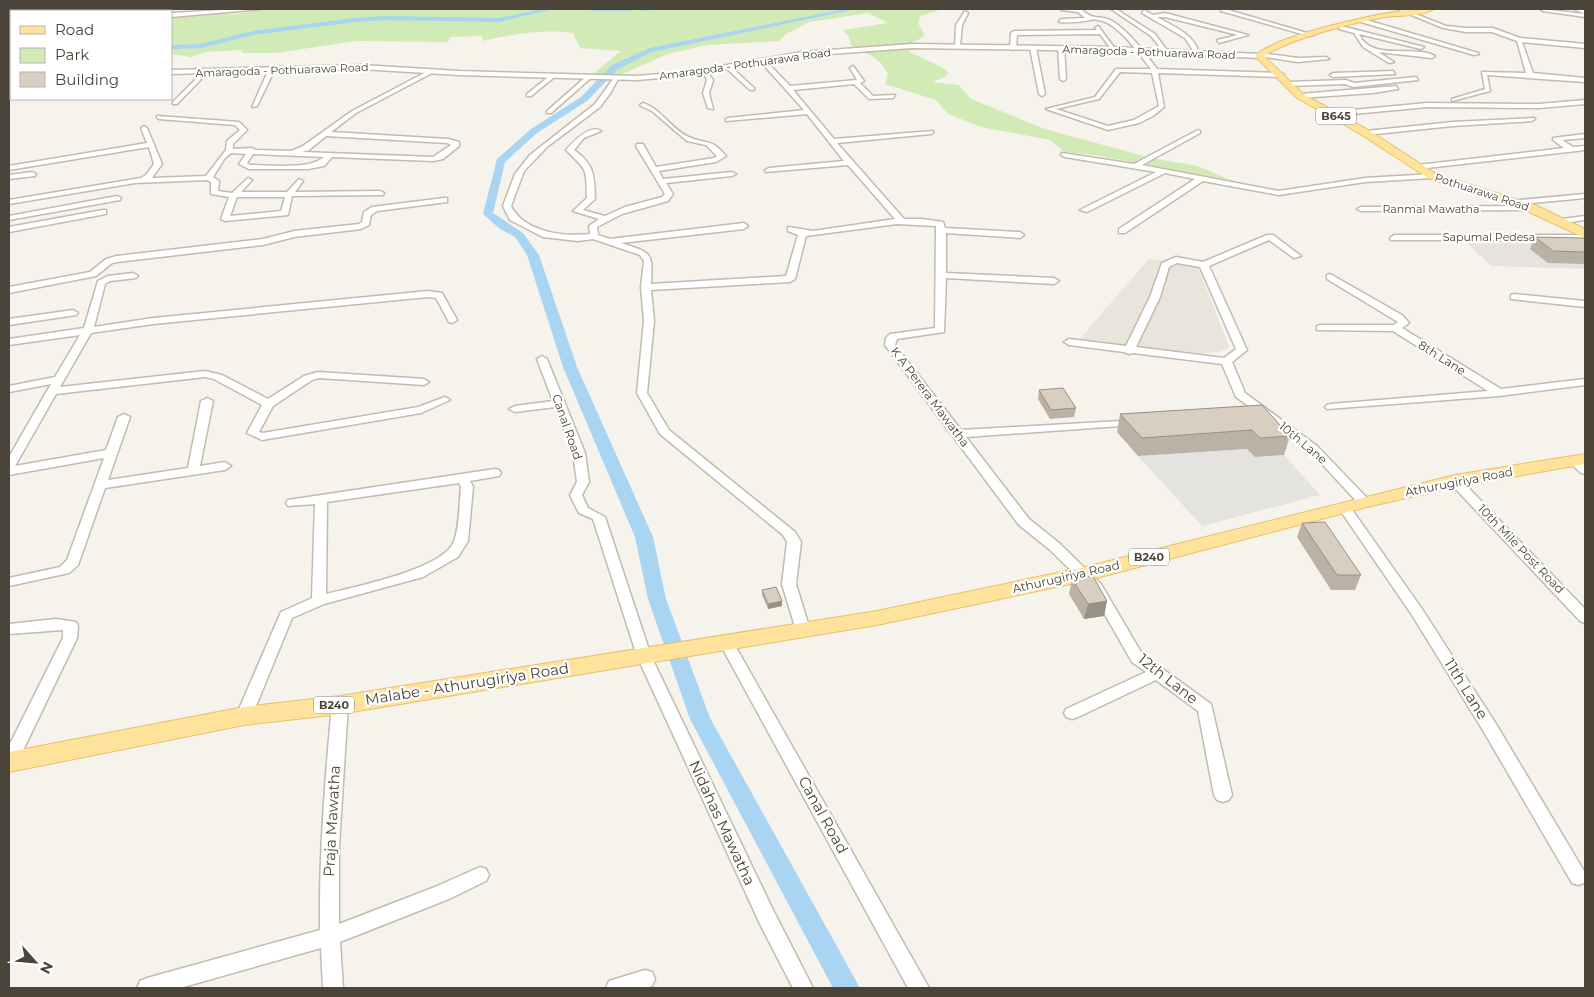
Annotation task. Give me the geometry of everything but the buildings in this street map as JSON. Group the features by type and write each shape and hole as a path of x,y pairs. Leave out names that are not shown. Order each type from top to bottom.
{"main road":[{"path":"1260,56 1273,47 1311,35 1363,21 1430,9"},
{"name":"Pothuarawa Road","path":"1260,56 1300,96 1366,133 1432,176 1531,208 1562,221 1585,236"},
{"name":"Athurugiriya Road","path":"652,655 877,618 1084,574 1344,507 1455,481 1581,463"},
{"name":"Malabe - Athurugiriya Road","path":"9,762 244,716 340,705 652,655"}],"street":[{"path":"172,15 258,9"},
{"path":"1064,10 1079,9 1086,17 1109,21 1140,50 1155,71 1162,106 1146,116 1117,127 1108,128 1049,110 1097,98 1118,70 1155,71 1346,82 1353,85 1416,79"},
{"path":"1113,9 1153,35 1166,51"},
{"path":"1400,9 1411,11 1445,27 1466,30 1493,30 1519,40 1585,46"},
{"path":"1543,9 1585,16"},
{"path":"1565,9 1578,9 1585,12"},
{"path":"1223,10 1311,35"},
{"path":"1144,12 1154,16 1165,15 1245,35 1219,41"},
{"path":"956,46 959,25 965,13"},
{"path":"1154,16 1154,19 1187,37 1193,43 1196,53"},
{"path":"1061,19 1084,21 1086,17"},
{"path":"1363,21 1476,54"},
{"path":"1013,48 1016,25"},
{"path":"1341,28 1421,47"},
{"path":"1014,33 1099,30 1114,49"},
{"path":"1356,33 1357,38 1371,50 1391,62"},
{"path":"1519,40 1530,75"},
{"name":"Amaragoda - Pothuarawa Road","path":"172,72 204,73 361,67 430,72 660,77 802,54 892,47 956,46 1114,49 1260,56"},
{"path":"1033,48 1042,94"},
{"path":"1061,48 1063,80"},
{"path":"1371,50 1432,56"},
{"path":"1260,56 1298,60 1326,59"},
{"path":"762,60 790,88 831,141 902,222"},
{"path":"728,67 752,89"},
{"path":"790,88 861,82 853,68"},
{"path":"254,106 272,70"},
{"path":"704,71 710,80 706,94 711,108"},
{"path":"294,152 306,148 354,112 430,72"},
{"path":"175,104 204,73"},
{"path":"1324,75 1393,73"},
{"path":"1427,105 1470,96 1488,90 1484,73 1585,80"},
{"path":"529,95 554,75"},
{"path":"550,112 590,76"},
{"path":"1285,79 1304,76"},
{"path":"613,77 610,93 593,111 548,141 520,171 507,206 513,218 546,235 559,238 594,236 644,252 648,261 646,287 649,321 642,393 664,432 788,532 794,542 789,584 803,630"},
{"path":"857,83 871,98 893,96"},
{"path":"1300,96 1350,92 1368,93 1406,87"},
{"path":"1332,114 1427,105 1539,106 1585,102"},
{"path":"642,105 654,110 689,140 708,143 722,156 716,160 655,169"},
{"path":"728,120 808,112"},
{"path":"159,117 237,123 244,130 230,143 229,151"},
{"path":"1366,133 1453,124 1532,119"},
{"path":"144,128 154,148 158,164 149,178 144,180"},
{"path":"598,131 582,137 570,150 585,161 588,167 591,199 577,211 605,218"},
{"path":"831,141 931,132"},
{"path":"1137,165 1198,132"},
{"path":"208,178 213,174 221,156 229,151 252,150 330,156 433,159 440,157 456,144 448,141 323,134"},
{"path":"1572,150 1555,139 1585,136"},
{"path":"9,168 151,145"},
{"path":"594,236 593,226 605,218 639,205 665,199 669,194 640,146"},
{"path":"1418,167 1585,148"},
{"path":"252,150 243,164 249,167 308,167 321,164 330,156"},
{"path":"1065,155 1137,165 1279,193 1365,180 1432,176"},
{"path":"769,170 850,163"},
{"path":"1084,210 1164,171"},
{"path":"9,177 44,172"},
{"path":"662,181 732,174"},
{"path":"9,202 144,180 208,178 216,182 214,192 234,195 380,193"},
{"path":"1122,231 1201,179"},
{"path":"248,180 234,195 225,220 285,213 289,194 299,181"},
{"path":"332,194 343,182"},
{"path":"1514,202 1585,196"},
{"path":"9,218 117,198"},
{"path":"9,290 93,274 109,261 117,259 263,242 294,234 361,226 366,223 367,214 375,209 444,200"},
{"name":"Ranmal Mawatha","path":"1361,209 1531,208"},
{"path":"9,230 104,212"},
{"path":"1562,221 1585,218"},
{"path":"791,229 802,235 838,231 849,227 902,222 936,222 940,224 942,230 1020,235"},
{"path":"612,241 744,226"},
{"name":"K A Perera Mawatha","path":"942,230 940,330 894,336 891,338 890,345 1024,522 1084,574"},
{"path":"646,287 790,279 802,235"},
{"path":"1129,351 1155,297 1166,264 1176,260 1204,265 1270,236 1298,256"},
{"name":"Sapumal Pedesa","path":"1394,238 1585,236"},
{"path":"1069,342 1129,351 1226,361 1242,350 1204,265"},
{"path":"941,275 1054,281"},
{"path":"9,469 54,386 88,330 102,282 133,276"},
{"path":"1320,328 1395,328 1404,323 1399,317 1330,278"},
{"path":"9,342 88,330 428,294 439,295 452,320"},
{"path":"1514,297 1585,304"},
{"path":"9,322 72,313"},
{"name":"8th Lane","path":"1395,328 1499,393"},
{"name":"Canal Road","path":"542,359 579,453 583,482 576,495 583,510 599,517 652,655"},
{"name":"10th Lane","path":"1226,361 1240,394 1313,448 1364,502"},
{"path":"9,388 205,374 218,377 268,404"},
{"path":"424,382 318,375 308,378 268,404 253,433 262,436 392,416 421,410 445,400"},
{"path":"1331,407 1499,393 1585,382"},
{"path":"193,471 207,401"},
{"path":"515,410 559,403"},
{"path":"1246,414 1265,412"},
{"path":"9,582 64,570 73,562 124,417"},
{"path":"957,434 1146,421"},
{"path":"9,469 111,453"},
{"path":"99,485 225,466"},
{"path":"292,503 494,473"},
{"path":"244,716 286,615 319,601 418,574 453,554 461,541 467,487 463,479"},
{"name":"10th Mile Post Road","path":"1455,481 1585,618"},
{"path":"319,601 321,499"},
{"name":"11th Lane","path":"1344,507 1417,612 1490,728 1578,878"},
{"name":"12th Lane","path":"1084,574 1096,587 1137,658 1205,708 1223,795"},
{"path":"9,629 56,624 71,626 70,638 9,762"},
{"name":"Canal Road","path":"718,644 919,988"},
{"name":"Nidahas Mawatha","path":"652,655 767,918 803,988"},
{"path":"1072,713 1158,673"},
{"name":"Praja Mawatha","path":"333,988 329,937 330,820 340,705"},
{"path":"146,988 329,937 442,893 480,874"},
{"path":"616,988 645,979"}],"shaded area":[{"path":"1466,242 1585,244 1585,269 1491,266"},
{"path":"1149,259 1197,265 1229,347 1219,352 1202,353 1077,342"},
{"path":"1247,449 1255,457 1284,455 1320,495 1202,526 1138,456"}],"green space":[{"path":"268,9 943,9 921,16 918,23 925,36 910,44 910,52 948,72 947,76 932,82 959,85 971,99 1045,129 1151,158 1198,166 1230,180 1094,155 1065,152 1050,140 981,127 948,114 936,100 885,84 888,74 881,63 870,55 851,46 849,37 843,30 888,23 868,13 809,22 786,34 779,41 707,45 668,54 620,75 593,74 621,51 580,48 573,33 561,32 527,33 483,41 482,36 451,37 447,42 356,41 276,53 243,53 241,50 206,52 191,57 172,54 172,17 243,13"}],"waterway":[{"path":"172,47 201,46 253,33 355,20 385,18 499,20 551,9"},
{"path":"592,9 630,9"},
{"path":"643,9 668,9"},
{"path":"847,988 700,719 657,599 644,537 570,367 533,255 519,235 504,227 488,214 500,161 534,131 584,99 615,67 650,50 853,9"}]}
